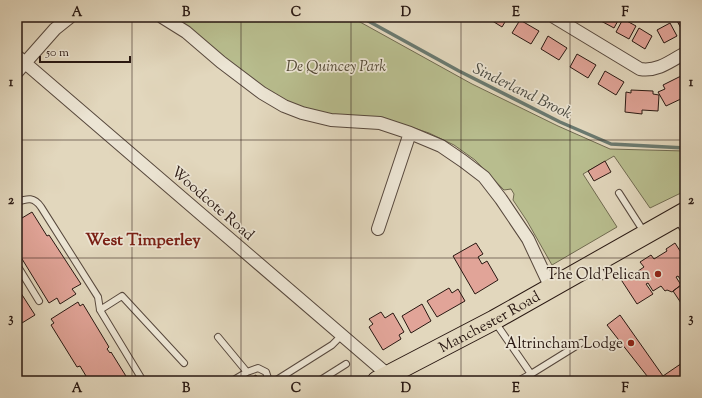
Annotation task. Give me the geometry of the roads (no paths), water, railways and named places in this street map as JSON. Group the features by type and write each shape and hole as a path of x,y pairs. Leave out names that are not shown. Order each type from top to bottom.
{"highway":[{"name":"Manchester Road","path":"382,378 494,320 551,288 599,270 645,235 682,220"}],"street":[{"path":"17,72 21,59 70,17"},
{"path":"162,17 186,32 221,62 262,93 284,106 302,113 332,120 380,123 410,133 441,146 463,161 484,177 501,199 528,239 551,288"},
{"path":"554,17 640,69 654,70 685,53"},
{"name":"Woodcote Road","path":"21,59 342,335 382,378"},
{"path":"378,229 410,133"}],"lane":[{"path":"619,193 645,235"},
{"path":"17,202 30,199 37,202 98,297 100,310 143,381"},
{"path":"17,265 39,301"},
{"path":"100,310 122,296 184,363"},
{"path":"494,320 536,378"},
{"path":"275,381 332,345 342,335"},
{"path":"218,337 247,372"},
{"path":"518,381 536,378 581,343"},
{"path":"319,381 346,364"},
{"path":"232,381 247,372 258,368 266,372 269,381"}],"waterway":[{"name":"Sinderland Brook","path":"361,17 459,71 560,122 611,144 685,148"}],"place":[{"name":"The Old Pelican","path":"658,274"},
{"name":"Altrincham Lodge","path":"631,343"}],"district":[{"name":"West Timperley","path":"143,239"}],"park label":[{"name":"De Quincey Park","path":"336,66"}]}
